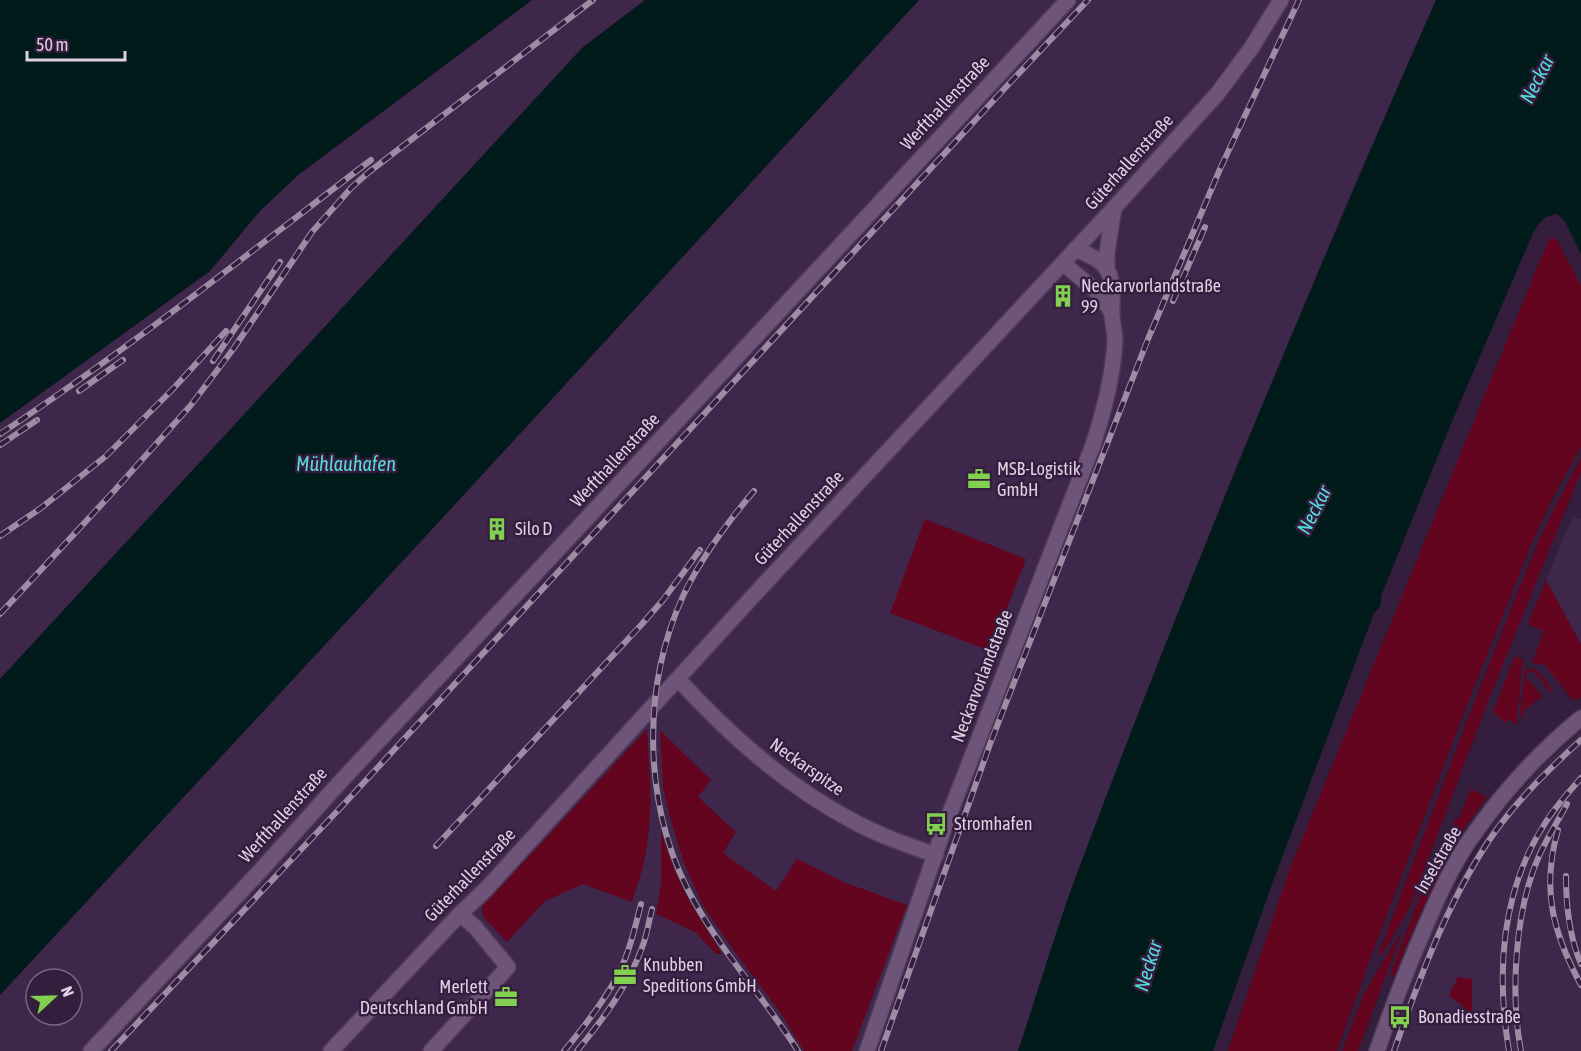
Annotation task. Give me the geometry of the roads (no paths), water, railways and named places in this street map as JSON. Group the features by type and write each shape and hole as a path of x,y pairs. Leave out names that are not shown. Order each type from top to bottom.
{"street":[{"name":"Werfthallenstraße","path":"92,1051 1068,0"},
{"name":"Güterhallenstraße","path":"331,1051 487,888 1218,93 1252,47 1281,0"},
{"name":"Neckarvorlandstraße","path":"867,1051 946,823 1093,444 1104,408 1111,379 1115,338 1112,311 1113,292 1107,268 1107,252 1114,208"},
{"path":"1075,249 1089,255 1107,268"},
{"path":"1063,263 1097,292 1112,311"},
{"name":"Neckarspitze","path":"678,679 696,700 727,729 793,784 852,821 906,845 936,855"},
{"name":"Inselstraße","path":"1377,1051 1400,987 1430,916 1463,849 1529,765 1556,738 1581,718"},
{"path":"431,1051 508,967 475,927 460,914"}],"water":[{"path":"0,0 532,0 298,175 259,212 210,271 0,423"},
{"name":"Mühlauhafen","path":"645,0 919,0 0,995 0,679 582,48"},
{"name":"Neckar","path":"1436,0 1581,0 1581,254 1565,221 1557,214 1545,218 1533,233 1453,419 1381,596 1378,610 1374,613 1271,887 1213,1051 1018,1051 1073,884 1203,550 1294,329"}],"railway":[{"path":"0,614 191,405 234,348 312,232 352,187 593,0"},
{"path":"111,1051 344,804 1088,0"},
{"path":"881,1051 990,744 1148,339 1220,169 1299,0"},
{"path":"0,434 142,334 371,160"},
{"path":"1173,301 1205,227"},
{"path":"213,361 280,262"},
{"path":"0,536 41,508 106,456 172,390 226,331"},
{"path":"79,391 123,360"},
{"path":"0,445 37,420"},
{"path":"754,491 715,542 683,596 669,633 659,671 654,711 653,751 657,791 665,830 678,868 706,922 798,1051"},
{"path":"436,846 642,624 700,550"},
{"path":"1394,1051 1413,997 1446,917 1473,866 1498,828 1520,801 1581,740"},
{"path":"1509,1051 1503,993 1503,963 1511,906 1519,878 1544,825 1581,778"},
{"path":"1521,1051 1516,1004 1520,926 1531,878 1539,856 1567,804"},
{"path":"1558,830 1550,872 1550,891 1557,929 1581,985"},
{"path":"1566,876 1569,921 1581,964"},
{"path":"564,1051 593,1014 618,975 629,949 641,904"},
{"path":"577,1051 623,988 644,941 652,909"}],"place":[{"name":"Neckarvorlandstraße 99","path":"1063,296"},
{"name":"MSB-Logistik GmbH","path":"979,479"},
{"name":"Silo D","path":"497,529"},
{"name":"Stromhafen","path":"936,824"},
{"name":"Knubben Speditions GmbH","path":"625,975"},
{"name":"Merlett Deutschland GmbH","path":"506,997"},
{"name":"Bonadiesstraße","path":"1400,1017"}]}
